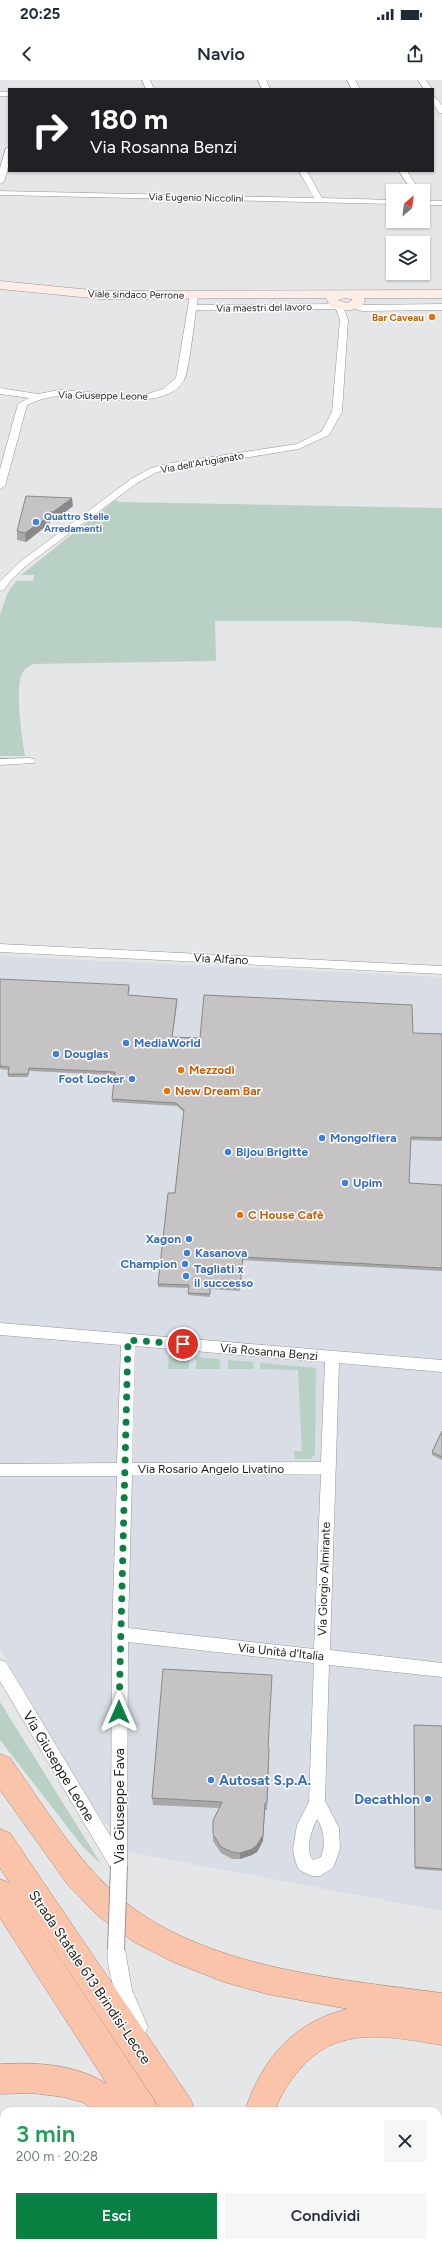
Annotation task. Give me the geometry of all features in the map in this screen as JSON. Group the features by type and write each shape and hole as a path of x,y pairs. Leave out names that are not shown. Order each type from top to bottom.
{"highway":[{"path":"0,1767 70,1864 107,1906 177,1950 212,1964 256,1977 442,2008"},
{"name":"Strada Statale 613 Brindisi-Lecce","path":"0,1843 177,2107"},
{"path":"0,1893 140,2107"},
{"path":"262,2107 274,2076 294,2052 319,2034 346,2024 371,2022 442,2030"},
{"path":"0,2079 28,2077 62,2080 90,2090 113,2107"}],"street":[{"path":"434,99 442,111"},
{"path":"0,182 6,153"},
{"path":"304,172 319,200"},
{"path":"404,172 411,184"},
{"name":"Via Eugenio Niccolini","path":"0,193 386,202"},
{"path":"430,202 442,203"},
{"name":"Viale sindaco Perrone","path":"0,285 102,295 273,294 337,303 354,303"},
{"path":"354,303 413,294 442,294"},
{"name":"Via Giuseppe Leone","path":"0,391 37,396 47,394 144,397 172,390 180,379 194,295"},
{"name":"Via dell'Artigianato","path":"337,303 344,320"},
{"name":"Via maestri del lavoro","path":"192,308 337,303"},
{"path":"354,303 362,308 442,307"},
{"name":"Via dell'Artigianato","path":"2,584 24,563 143,476 174,465 299,446 326,433 337,412 344,320 354,303"},
{"path":"1,482 23,404 37,396"},
{"path":"0,762 30,761"},
{"name":"Via Alfano","path":"0,948 442,970"},
{"name":"Via Rosanna Benzi","path":"0,1328 442,1366"},
{"name":"Via Giuseppe Fava","path":"128,1340 120,1634 119,1866 116,1950 125,2000 140,2028 177,2084 186,2107"},
{"name":"Via Giorgio Almirante","path":"317,1802 327,1468 332,1357"},
{"name":"Via Rosario Angelo Livatino","path":"0,1470 327,1468"},
{"name":"Via Unità d'Italia","path":"120,1634 442,1670"},
{"name":"Via Giuseppe Leone","path":"0,1667 119,1866"}],"shaded area":[{"path":"0,956 442,977 442,1911 129,1852 84,1796 0,1648"}],"green space":[{"path":"115,500 120,502 442,508 442,628 350,621 215,621 216,661 33,664 26,668 23,672 20,679 19,688 22,737 25,756 0,756 0,615 7,594 16,581 33,581 34,575 21,575"},
{"path":"169,1355 189,1357 189,1369 168,1369"},
{"path":"196,1357 220,1359 220,1369 196,1369"},
{"path":"228,1360 253,1362 254,1369 228,1369"},
{"path":"260,1363 316,1368 315,1454 311,1459 295,1459 294,1451 302,1451 298,1370 260,1369"},
{"path":"0,1702 101,1864 83,1847 0,1740"}],"building":[{"path":"26,496 72,498 53,512 50,512 49,516 45,515 45,519 25,533 17,531"},
{"name":"Mongolfiera","path":"0,979 129,985 128,995 177,999 172,1037 200,1038 204,995 412,1005 413,1033 442,1034 442,1138 411,1137 409,1183 442,1185 442,1268 243,1257 240,1288 210,1286 210,1294 188,1293 189,1285 158,1284 168,1193 175,1193 184,1110 176,1103 112,1099 115,1072 29,1068 28,1074 8,1074 9,1067 0,1066"},
{"path":"442,1431 442,1457 432,1452"},
{"name":"Autosat S.p.A.","path":"163,1669 272,1675 267,1803 265,1803 263,1835 257,1845 252,1849 240,1853 232,1852 221,1847 213,1834 213,1821 222,1802 152,1798"},
{"name":"Decathlon","path":"414,1725 442,1726 442,1869 415,1867"}],"place":[{"name":"Bar Caveau","path":"432,317"},
{"name":"Quattro Stelle Arredamenti","path":"36,522"},
{"name":"MediaWorld","path":"126,1043"},
{"name":"Douglas","path":"56,1054"},
{"name":"Mezzodì","path":"181,1070"},
{"name":"Foot Locker","path":"132,1079"},
{"name":"New Dream Bar","path":"167,1091"},
{"name":"Mongolfiera","path":"322,1138"},
{"name":"Bijou Brigitte","path":"228,1152"},
{"name":"Upim","path":"345,1183"},
{"name":"C House Cafè","path":"240,1215"},
{"name":"Xagon","path":"189,1239"},
{"name":"Kasanova","path":"187,1253"},
{"name":"Champion","path":"185,1264"},
{"name":"Tagliati x il successo","path":"186,1276"},
{"name":"Autosat S.p.A.","path":"211,1780"},
{"name":"Decathlon","path":"428,1799"}],"route":[{"path":"119,1712 128,1340 183,1344"}]}
